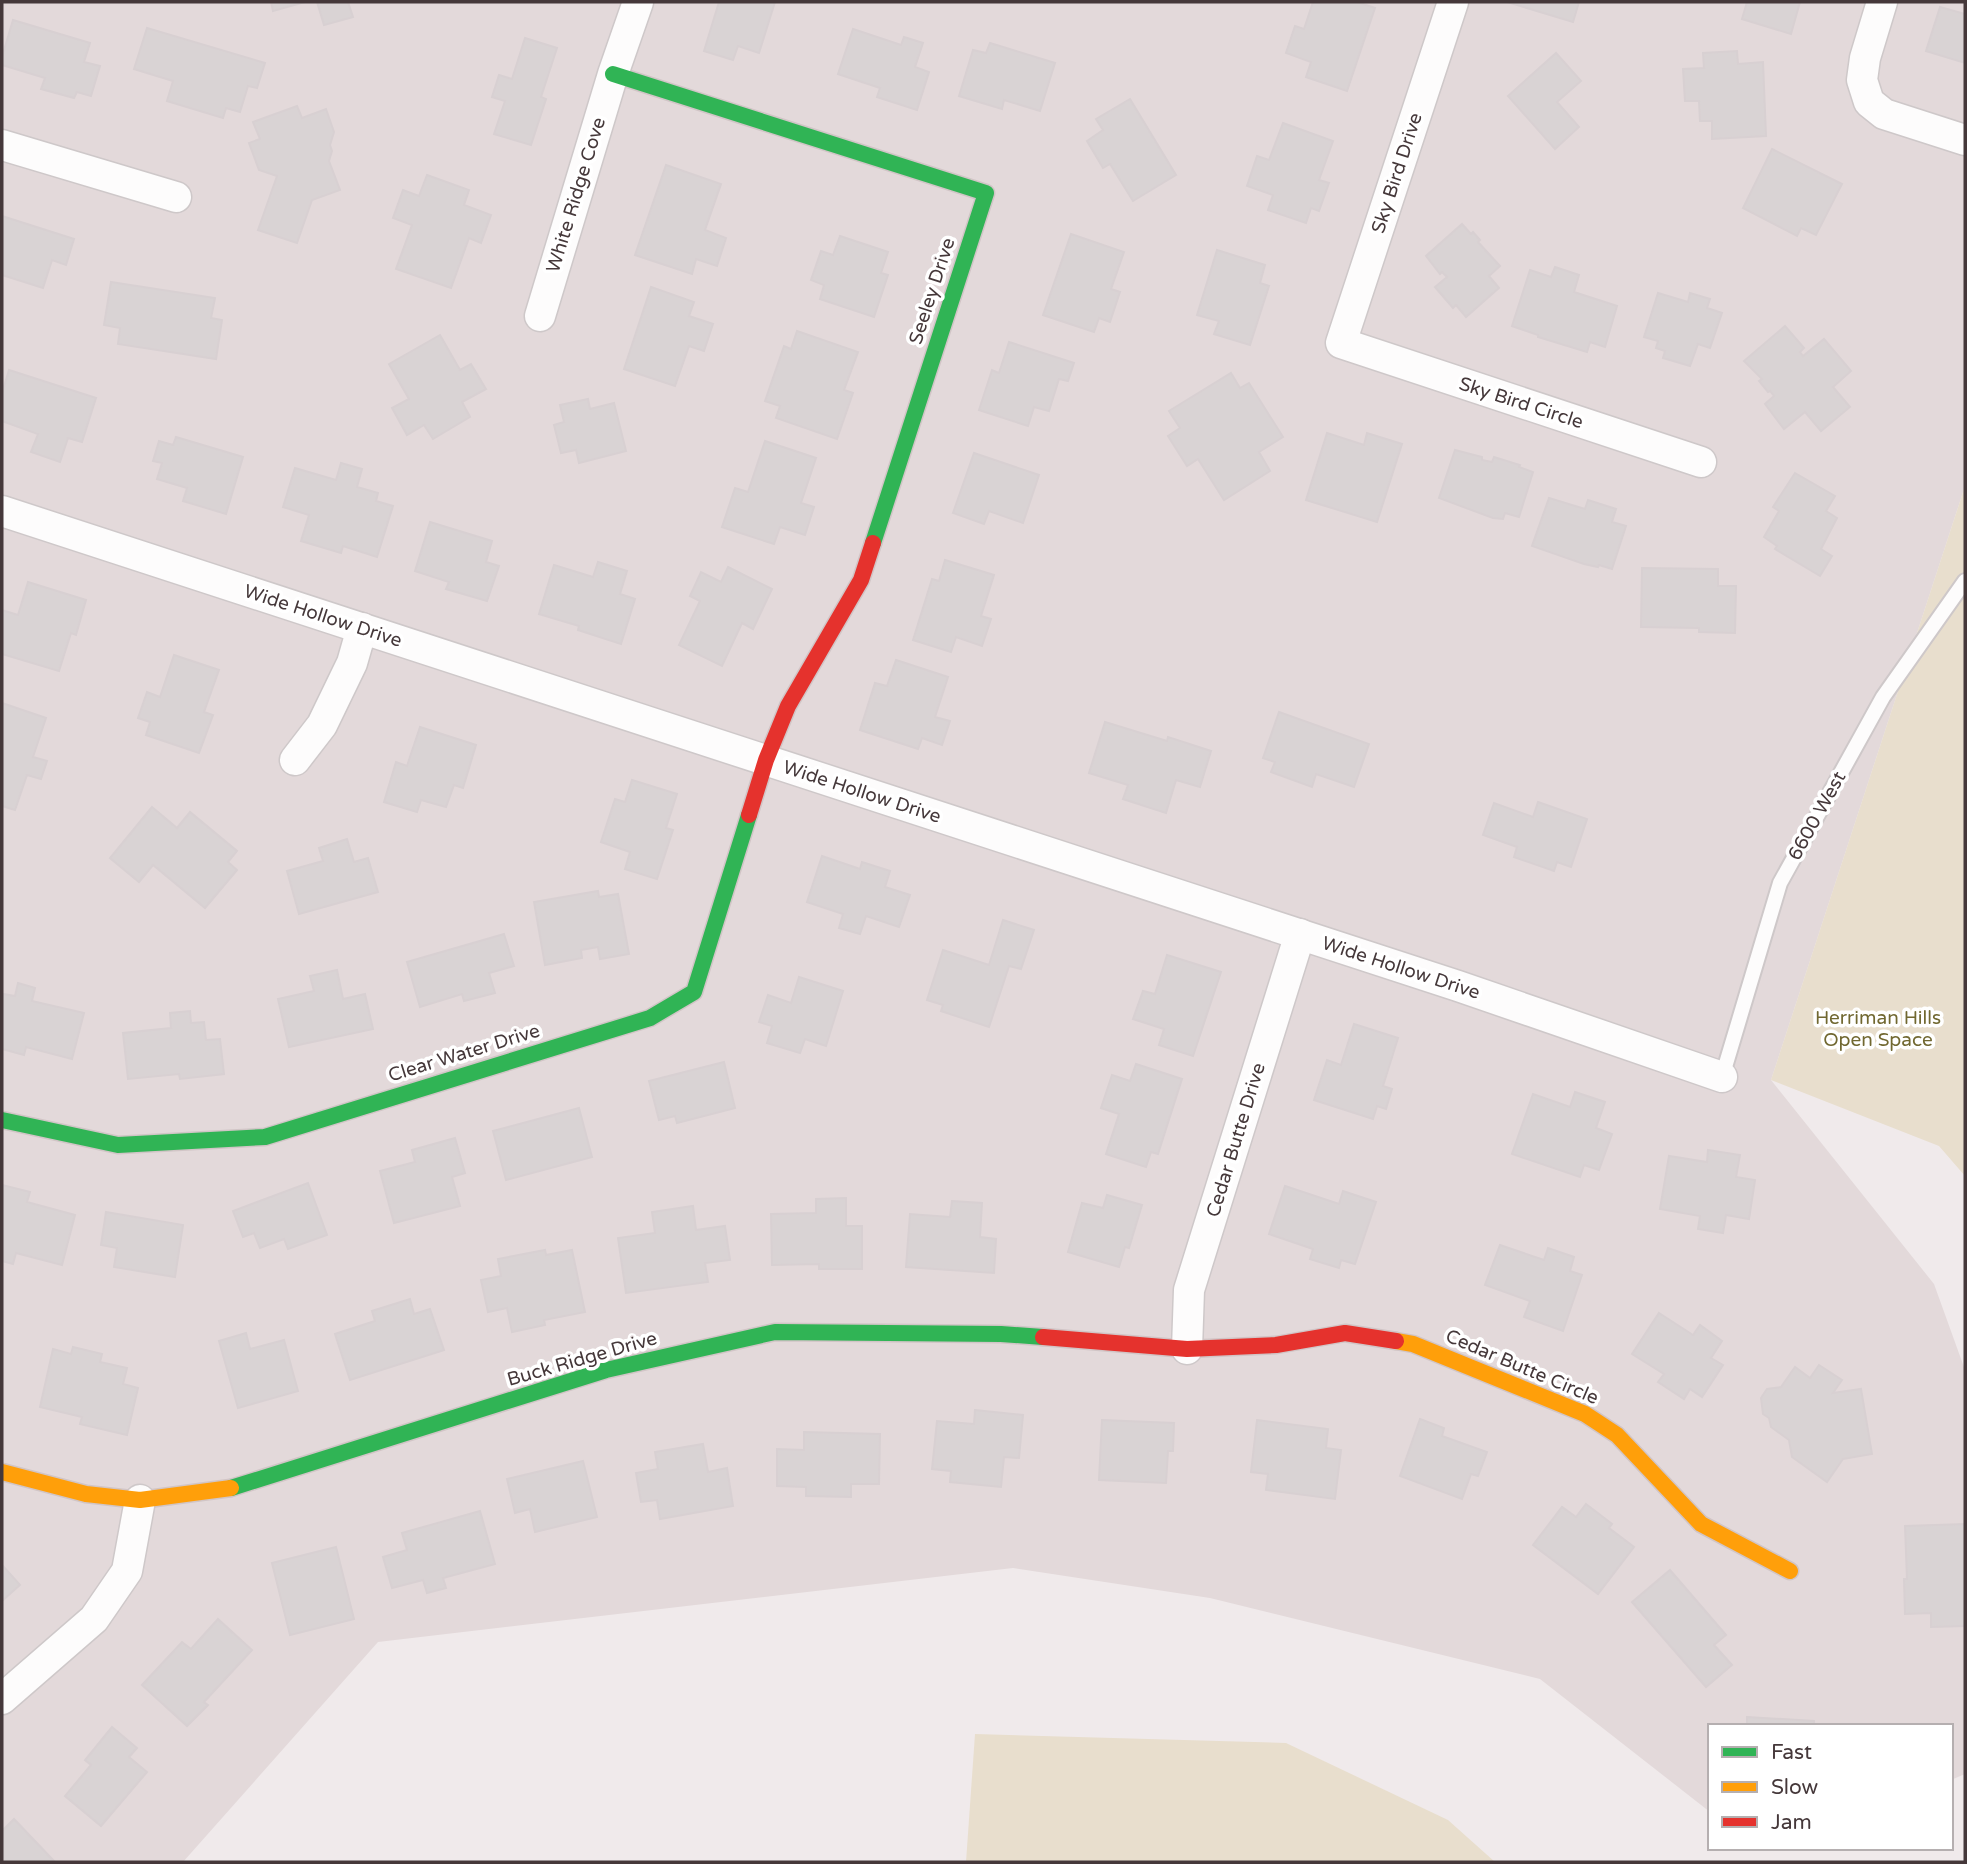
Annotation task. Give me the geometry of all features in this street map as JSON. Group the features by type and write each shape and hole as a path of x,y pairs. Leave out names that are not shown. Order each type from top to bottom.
{"street":[{"name":"White Ridge Cove","path":"540,316 613,74 638,2"},
{"name":"Sky Bird Drive","path":"1341,344 1453,2"},
{"path":"1882,2 1865,58 1862,80 1869,102 1884,114 1965,139"},
{"name":"Seeley Drive","path":"613,74 986,193 861,580 788,706 766,760"},
{"path":"2,145 176,197"},
{"name":"Sky Bird Circle","path":"1341,344 1701,462"},
{"name":"Wide Hollow Drive","path":"2,511 1300,934 1722,1077"},
{"path":"295,760 322,725 352,663 362,628"},
{"name":"Clear Water Drive","path":"2,1120 117,1145 265,1137 650,1017 694,992 766,760"},
{"name":"Cedar Butte Drive","path":"1187,1349 1189,1290 1300,934"},
{"name":"Buck Ridge Drive","path":"2,1472 86,1494 140,1500 228,1489 606,1370 775,1332 1000,1334 1187,1349"},
{"name":"Cedar Butte Circle","path":"1187,1349 1276,1345 1345,1333 1413,1344 1584,1414 1617,1436 1701,1524 1790,1572"},
{"path":"2,1699 94,1619 127,1571 140,1500"}],"lane":[{"name":"6600 West","path":"1722,1077 1780,883 1882,697 1965,581"}],"shaded area":[{"path":"2,2 1965,2 1965,486 1771,1080 1934,1284 1965,1370 1965,1774 1953,1779 1953,1724 1708,1724 1708,1810 1540,1679 1210,1598 1013,1568 378,1642 183,1862 2,1862"}],"green space":[{"name":"Herriman Hills Open Space","path":"1965,486 1965,1176 1939,1146 1771,1080"},
{"path":"975,1734 1286,1743 1448,1820 1495,1862 966,1862"}],"building":[{"path":"271,2 305,2 273,11"},
{"path":"317,2 348,2 353,17 324,25"},
{"path":"719,2 775,2 759,53 738,46 733,60 704,51"},
{"path":"1313,2 1357,2 1375,8 1347,91 1306,77 1311,62 1286,53 1295,26 1304,29"},
{"path":"1507,2 1579,2 1573,22"},
{"path":"1747,2 1800,2 1791,34 1742,19"},
{"path":"1940,7 1965,14 1965,63 1926,51"},
{"path":"13,20 90,43 84,62 100,66 91,96 77,92 74,98 41,89 45,78 2,65"},
{"path":"147,28 265,63 257,88 248,86 240,112 226,108 223,118 167,101 173,81 134,69"},
{"path":"853,29 901,45 904,37 923,43 915,67 929,72 917,110 877,97 880,88 838,74"},
{"path":"525,38 557,48 541,97 546,99 531,145 494,134 505,101 492,97 499,75 512,79"},
{"path":"990,43 1055,63 1040,111 1004,100 1002,109 959,96 973,50 986,53"},
{"path":"1737,51 1738,64 1763,62 1766,136 1712,139 1712,121 1700,121 1699,101 1685,101 1683,69 1704,68 1703,53"},
{"path":"1556,53 1581,81 1557,102 1579,127 1555,149 1508,96"},
{"path":"1130,99 1176,175 1133,201 1110,164 1103,168 1087,141 1103,130 1096,119"},
{"path":"297,106 302,118 326,109 334,132 329,161 340,190 312,200 297,243 258,230 277,176 259,170 249,143 260,139 253,122"},
{"path":"1283,123 1333,141 1319,180 1329,183 1319,211 1311,208 1306,223 1268,210 1273,195 1247,186 1257,156 1269,160"},
{"path":"1772,149 1842,184 1816,235 1801,228 1797,236 1743,208"},
{"path":"666,165 721,184 705,230 726,238 717,266 696,259 692,274 635,255"},
{"path":"427,175 469,190 464,205 491,215 481,243 469,238 451,288 396,269 412,225 393,218 403,190 419,196"},
{"path":"2,216 74,239 66,265 52,260 43,288 2,275"},
{"path":"1462,224 1471,234 1473,232 1480,240 1478,242 1500,266 1489,276 1499,288 1466,317 1456,305 1453,308 1435,287 1447,277 1442,272 1440,274 1426,256"},
{"path":"1071,234 1124,252 1111,289 1120,292 1110,322 1099,318 1094,332 1043,315"},
{"path":"840,236 888,252 881,273 888,275 874,317 820,299 824,285 811,280 821,251 833,255"},
{"path":"1217,250 1265,265 1260,283 1269,286 1250,345 1214,334 1219,321 1197,315"},
{"path":"1555,267 1579,275 1574,292 1617,306 1605,347 1590,342 1587,352 1512,326 1530,270 1551,277"},
{"path":"111,282 215,298 211,318 222,320 216,359 118,344 120,328 104,325"},
{"path":"651,287 694,302 689,316 713,324 704,351 689,346 675,386 624,369"},
{"path":"1658,293 1688,302 1690,293 1710,299 1707,308 1722,313 1710,348 1698,344 1690,366 1663,358 1665,351 1656,348 1658,341 1644,337"},
{"path":"1785,326 1804,348 1800,352 1803,356 1824,339 1851,371 1833,387 1850,407 1821,431 1805,412 1784,429 1765,404 1774,396 1744,361"},
{"path":"797,331 858,352 844,390 853,393 837,439 776,418 780,406 765,401 784,346 791,349"},
{"path":"440,335 460,370 471,364 486,389 462,402 470,417 433,439 424,425 407,435 392,408 409,399 389,364"},
{"path":"1009,342 1074,363 1068,381 1059,379 1049,411 1034,407 1028,426 979,410 992,370 999,373"},
{"path":"9,370 96,398 82,442 68,438 60,462 31,452 38,434 2,421 2,393"},
{"path":"1231,373 1240,388 1249,383 1283,437 1259,452 1270,471 1224,500 1198,459 1187,466 1168,436 1180,428 1169,411"},
{"path":"588,399 590,409 614,403 626,451 579,463 576,450 561,453 554,425 564,422 560,405"},
{"path":"1327,433 1364,445 1367,433 1402,444 1377,522 1306,500"},
{"path":"176,437 243,457 226,514 183,501 187,488 157,479 162,463 153,461 159,441 173,445"},
{"path":"765,441 816,458 801,503 814,507 805,535 780,527 774,544 722,527 735,488 748,492"},
{"path":"1455,450 1492,462 1494,457 1533,472 1519,517 1505,513 1503,519 1493,518 1439,498"},
{"path":"974,453 1039,475 1023,523 989,511 984,524 953,513"},
{"path":"341,463 362,469 357,487 378,493 376,501 393,506 377,557 343,546 341,553 301,541 309,515 283,507 295,468 336,480"},
{"path":"1795,473 1835,496 1826,511 1837,518 1821,549 1832,556 1820,576 1775,549 1777,546 1764,537 1779,511 1773,507"},
{"path":"1549,498 1585,509 1588,500 1616,509 1612,522 1626,526 1612,569 1584,564 1532,546"},
{"path":"430,522 492,541 486,562 499,566 487,601 446,589 449,582 415,571"},
{"path":"945,560 994,575 981,616 991,619 982,646 956,637 951,652 913,640 932,579 939,581"},
{"path":"598,562 627,571 620,594 635,599 621,644 578,630 579,626 539,614 554,565 593,577"},
{"path":"728,567 772,589 753,629 742,623 722,666 679,645 700,601 690,596 701,572 721,582"},
{"path":"1642,568 1718,569 1718,586 1736,586 1735,633 1699,632 1699,628 1641,627"},
{"path":"28,582 86,600 76,635 71,633 59,671 2,654 2,610 18,615"},
{"path":"174,655 219,670 204,712 213,715 199,753 146,735 150,722 138,718 147,692 160,697"},
{"path":"896,660 948,677 935,717 950,721 942,745 922,738 918,749 860,730 875,683 887,686"},
{"path":"2,703 46,718 33,757 47,761 41,779 27,775 15,810 2,806"},
{"path":"1279,712 1369,744 1354,787 1316,774 1312,787 1271,772 1275,762 1263,758"},
{"path":"1105,722 1167,741 1168,737 1211,751 1200,787 1176,780 1166,813 1123,799 1128,785 1089,773"},
{"path":"420,727 476,745 463,788 454,785 446,807 421,800 417,812 384,802 396,762 407,766"},
{"path":"632,780 677,794 666,828 673,830 657,879 625,869 630,852 601,842 615,799 625,802"},
{"path":"1538,802 1587,819 1571,867 1557,862 1554,871 1514,857 1517,847 1483,835 1494,803 1533,817"},
{"path":"152,807 177,828 190,812 237,851 228,862 237,870 205,908 153,865 139,882 110,858"},
{"path":"347,839 354,862 368,858 378,892 299,914 287,871 323,861 319,848"},
{"path":"822,856 860,869 862,862 890,871 885,887 910,895 899,927 866,916 860,934 839,928 843,914 807,902"},
{"path":"598,891 599,897 618,894 629,954 600,959 598,947 581,950 582,958 545,965 534,902"},
{"path":"1003,920 1034,930 1021,969 1009,966 989,1027 941,1011 943,1005 927,1000 943,950 989,965"},
{"path":"504,934 514,966 489,973 495,993 464,1001 462,994 420,1007 407,962"},
{"path":"1167,955 1221,972 1193,1056 1159,1045 1164,1029 1133,1019 1143,991 1155,994"},
{"path":"337,970 343,999 365,994 373,1029 289,1047 278,999 314,991 310,976"},
{"path":"799,977 843,991 826,1046 805,1039 800,1053 767,1043 772,1026 759,1022 768,995 791,1003"},
{"path":"18,983 35,988 32,1001 84,1013 72,1059 26,1047 24,1055 2,1049 3,994 15,996"},
{"path":"190,1011 191,1023 204,1022 206,1040 220,1039 224,1074 180,1079 179,1074 128,1079 123,1033 171,1028 170,1013"},
{"path":"1354,1024 1398,1038 1383,1086 1392,1089 1386,1109 1377,1106 1373,1119 1314,1100 1327,1060 1341,1065"},
{"path":"724,1062 735,1108 677,1123 675,1116 659,1120 649,1081"},
{"path":"1136,1064 1182,1079 1158,1154 1151,1152 1146,1167 1106,1154 1119,1114 1101,1108 1112,1075 1130,1081"},
{"path":"1575,1092 1605,1102 1596,1128 1612,1134 1599,1170 1584,1165 1580,1177 1512,1154 1533,1094 1570,1107"},
{"path":"579,1108 592,1157 506,1180 493,1131"},
{"path":"455,1138 465,1173 452,1177 460,1206 394,1223 380,1171 415,1162 412,1150"},
{"path":"1708,1150 1740,1155 1736,1177 1755,1180 1749,1219 1726,1215 1723,1233 1698,1229 1700,1216 1660,1209 1669,1156 1707,1162"},
{"path":"308,1183 327,1235 288,1249 284,1239 260,1248 254,1233 243,1237 233,1211"},
{"path":"2,1185 30,1192 27,1202 75,1215 62,1265 16,1253 13,1264 2,1261"},
{"path":"1285,1186 1339,1204 1343,1191 1376,1202 1355,1264 1341,1260 1339,1268 1310,1259 1313,1249 1269,1234"},
{"path":"1107,1195 1142,1205 1129,1248 1125,1247 1119,1267 1068,1252 1082,1203 1103,1208"},
{"path":"846,1198 846,1226 862,1226 862,1269 819,1269 819,1264 772,1265 771,1214 816,1213 816,1199"},
{"path":"952,1201 982,1203 980,1237 996,1239 994,1273 906,1267 910,1214 950,1217"},
{"path":"693,1206 696,1230 725,1226 730,1260 705,1263 708,1282 626,1293 618,1238 655,1233 652,1212"},
{"path":"106,1212 183,1225 175,1277 114,1267 117,1248 101,1245"},
{"path":"1500,1245 1544,1260 1548,1248 1574,1257 1570,1271 1582,1275 1563,1331 1524,1317 1530,1301 1485,1285"},
{"path":"545,1250 546,1255 572,1250 585,1312 544,1320 545,1325 512,1332 507,1308 488,1312 481,1280 501,1276 498,1259"},
{"path":"410,1299 414,1314 430,1309 444,1350 350,1380 335,1334 375,1321 372,1311"},
{"path":"1659,1313 1693,1335 1700,1325 1722,1341 1711,1358 1723,1365 1702,1397 1690,1389 1684,1399 1658,1382 1664,1374 1632,1354"},
{"path":"246,1333 250,1349 284,1340 298,1391 238,1408 219,1341"},
{"path":"73,1347 102,1354 100,1362 127,1368 123,1384 138,1388 127,1435 80,1424 82,1417 40,1407 53,1349 71,1354"},
{"path":"1819,1365 1842,1380 1833,1393 1861,1389 1872,1454 1843,1459 1827,1482 1792,1457 1789,1440 1771,1427 1769,1418 1763,1414 1761,1398 1767,1389 1781,1387 1795,1367 1810,1378"},
{"path":"975,1410 1023,1415 1019,1458 1004,1457 1001,1487 950,1482 951,1471 932,1469 937,1421 974,1424"},
{"path":"1420,1419 1444,1428 1442,1436 1487,1452 1478,1476 1471,1474 1462,1499 1400,1476"},
{"path":"1102,1420 1174,1423 1173,1451 1168,1451 1166,1483 1099,1480"},
{"path":"1257,1420 1328,1429 1326,1448 1341,1450 1335,1499 1266,1490 1268,1474 1251,1472"},
{"path":"804,1432 880,1434 879,1484 851,1484 851,1497 806,1496 806,1487 777,1486 777,1449 804,1450"},
{"path":"703,1444 708,1472 727,1468 733,1506 660,1519 657,1500 641,1502 636,1473 658,1469 655,1452"},
{"path":"583,1461 597,1517 535,1532 530,1509 515,1513 507,1479"},
{"path":"1586,1504 1612,1524 1609,1528 1634,1547 1598,1594 1533,1545 1562,1507 1576,1517"},
{"path":"480,1511 495,1564 443,1578 446,1588 427,1593 423,1580 392,1588 383,1557 407,1550 402,1533"},
{"path":"1965,1524 1965,1626 1931,1627 1931,1613 1905,1614 1905,1526"},
{"path":"336,1547 354,1619 290,1635 272,1563"},
{"path":"2,1565 20,1585 2,1601"},
{"path":"1670,1570 1726,1635 1714,1645 1732,1665 1706,1687 1632,1602"},
{"path":"218,1619 252,1650 204,1702 208,1705 187,1726 142,1685 182,1642 191,1649"},
{"path":"1747,1717 1814,1721 1814,1724 1747,1724"},
{"path":"112,1727 137,1748 129,1757 147,1772 101,1826 65,1796 91,1765 85,1760"},
{"path":"14,1819 55,1862 2,1862 2,1831"}],"traffic: fast":[{"path":"613,74 986,193 873,543"},
{"path":"2,1120 118,1145 265,1137 650,1018 694,992 749,815"},
{"path":"231,1488 606,1370 775,1332 1001,1334 1043,1337"}],"traffic: slow":[{"path":"1396,1341 1413,1344 1585,1414 1617,1435 1701,1524 1790,1571"},
{"path":"2,1472 86,1494 140,1500 231,1488"}],"traffic: jam":[{"path":"749,815 766,760 788,706 861,580 873,543"},
{"path":"1043,1337 1187,1349 1276,1345 1345,1333 1396,1341"}]}
